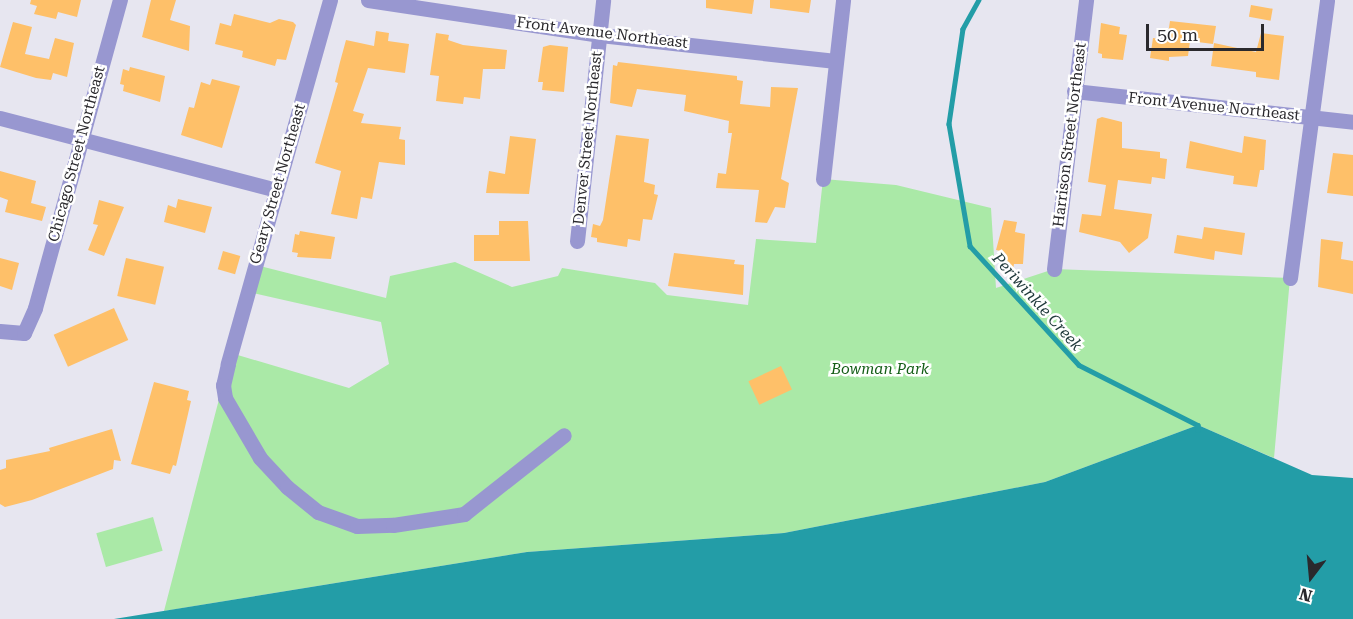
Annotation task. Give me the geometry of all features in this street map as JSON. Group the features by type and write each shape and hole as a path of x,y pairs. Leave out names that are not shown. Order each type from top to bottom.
{"street":[{"name":"Chicago Street Northeast","path":"0,331 24,333 35,308 120,0"},
{"name":"Geary Street Northeast","path":"330,0 227,369 225,398 260,458 318,512 357,526 393,525 464,514 564,435"},
{"name":"Front Avenue Northeast","path":"368,0 600,35 836,61"},
{"name":"Denver Street Northeast","path":"577,241 603,0"},
{"path":"823,178 843,0"},
{"name":"Harrison Street Northeast","path":"1054,269 1086,0"},
{"path":"1290,278 1327,0"},
{"name":"Front Avenue Northeast","path":"1074,91 1353,122"},
{"path":"0,118 276,190"}],"green space":[{"name":"Bowman Park","path":"823,179 896,185 991,208 996,288 1054,269 1290,278 1274,458 1198,425 1045,482 784,533 527,552 164,611 231,353 349,388 389,364 381,322 248,292 256,265 386,298 390,276 455,262 512,287 558,276 562,268 655,283 667,295 748,305 756,239 816,243"},
{"path":"153,517 163,551 106,567 96,533"}],"water":[{"path":"1198,425 1312,475 1353,478 1353,619 114,619 527,552 784,533 1045,482"}],"building":[{"path":"31,0 81,0 77,17 58,12 56,19 34,14 37,6 30,4"},
{"path":"151,0 176,0 170,20 190,26 189,51 142,37"},
{"path":"706,0 754,0 752,14 706,8"},
{"path":"770,0 811,0 809,13 770,8"},
{"path":"1251,5 1273,9 1271,21 1249,17"},
{"path":"234,14 270,23 279,19 293,22 296,25 286,60 277,59 275,66 242,57 243,51 215,44 220,23 231,26"},
{"path":"1170,21 1216,26 1213,44 1190,41 1188,56 1169,57 1169,61 1150,58 1153,38 1167,40"},
{"path":"13,22 32,27 25,54 49,59 55,38 74,43 67,77 53,73 51,80 36,78 0,67"},
{"path":"1101,23 1120,27 1119,34 1127,35 1123,60 1102,58 1102,54 1098,53"},
{"path":"376,31 389,33 388,41 409,44 405,73 368,68 353,111 364,114 361,123 401,127 399,139 405,140 405,165 379,162 372,199 361,197 357,219 331,214 341,171 315,163 338,83 335,82 346,40 374,46"},
{"path":"436,33 449,35 448,40 463,45 507,50 505,69 483,69 480,99 464,97 463,104 436,101 439,76 430,75"},
{"path":"1261,33 1284,36 1279,80 1256,77 1256,72 1211,66 1214,43 1256,52"},
{"path":"550,45 568,47 564,92 542,90 543,82 538,82 543,47"},
{"path":"618,62 737,76 737,80 743,81 740,104 770,107 771,87 798,88 781,179 789,183 785,208 775,207 767,223 755,222 759,190 716,188 718,173 726,174 732,133 728,133 729,121 684,111 686,95 637,89 632,107 610,103 613,65 617,66"},
{"path":"130,67 165,76 160,102 123,91 124,85 120,84 123,69 129,71"},
{"path":"212,79 240,86 222,148 181,135 189,107 194,108 201,82 210,85"},
{"path":"1102,117 1122,122 1122,148 1160,152 1160,158 1167,159 1165,179 1152,177 1151,184 1118,180 1114,209 1152,214 1148,238 1129,253 1120,242 1079,232 1082,214 1101,216 1106,185 1088,182 1097,119"},
{"path":"616,135 649,139 644,182 655,185 654,194 658,195 652,220 643,219 640,241 628,239 627,247 597,242 597,238 591,237 593,224 600,226 603,220"},
{"path":"510,136 536,139 529,194 486,193 489,171 505,174"},
{"path":"1244,136 1266,140 1264,170 1260,170 1257,187 1233,184 1234,176 1186,168 1190,141 1242,153"},
{"path":"1333,153 1353,155 1353,196 1327,193"},
{"path":"0,171 36,181 31,203 46,207 42,221 5,212 8,200 0,197"},
{"path":"178,199 212,207 205,233 164,222 168,205 176,208"},
{"path":"99,200 124,207 104,256 88,250 98,225 93,224"},
{"path":"1004,220 1017,222 1015,232 1025,234 1023,264 1014,264 1013,269 1000,267 1001,251 996,250"},
{"path":"499,221 528,221 530,261 474,261 474,235 499,235"},
{"path":"1204,227 1245,233 1242,255 1215,251 1214,260 1174,253 1177,235 1202,239"},
{"path":"300,231 335,237 331,259 297,257 298,253 292,252 295,234 299,235"},
{"path":"1321,239 1343,242 1341,259 1353,261 1353,294 1318,287"},
{"path":"223,251 240,256 235,274 218,269"},
{"path":"674,253 735,260 734,264 744,265 743,295 668,286"},
{"path":"0,258 19,263 12,290 0,286"},
{"path":"126,258 164,267 155,305 117,296"},
{"path":"114,308 128,340 68,367 54,335"},
{"path":"781,366 792,390 759,405 748,381"},
{"path":"154,382 189,391 187,400 191,401 176,466 173,465 170,474 131,464"},
{"path":"112,429 121,461 114,460 113,469 32,500 5,507 0,504 0,470 6,468 6,460 50,451 49,448"}],"waterway":[{"name":"Periwinkle Creek","path":"979,0 963,29 949,124 970,246 1079,365 1198,425 1198,430"}]}
